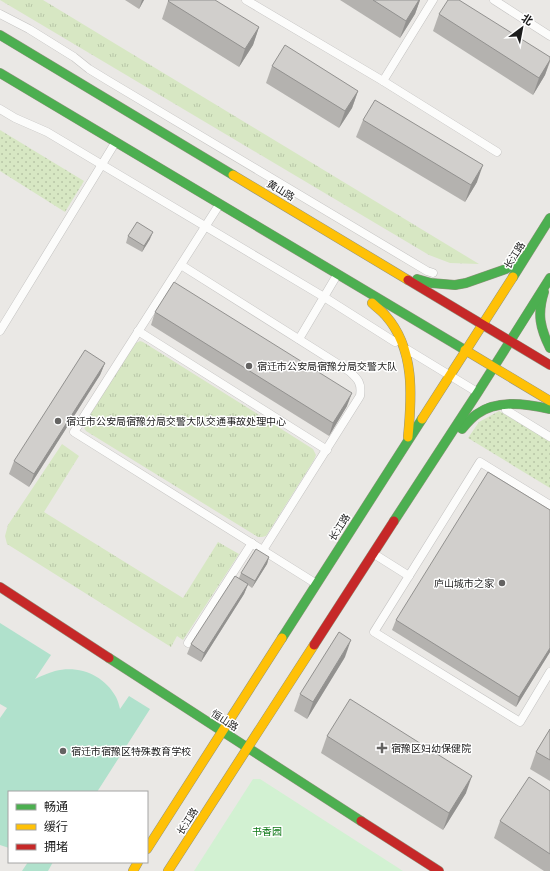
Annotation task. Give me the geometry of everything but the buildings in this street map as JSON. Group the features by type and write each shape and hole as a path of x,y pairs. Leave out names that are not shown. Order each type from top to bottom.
{"street":[{"name":"黄山路","path":"0,35 550,365"},
{"path":"0,73 550,401"},
{"name":"长江路","path":"148,847 550,218"},
{"path":"396,272 431,283 455,285 466,283 506,269 525,257"},
{"path":"549,280 540,303 539,315 542,331 549,344"},
{"name":"长江路","path":"168,871 442,448 483,396 493,368 549,280"},
{"path":"351,283 386,317 397,333 404,347 410,381 411,402 407,441"},
{"path":"442,448 479,412 489,407 518,404 550,409"},
{"name":"恒山路","path":"0,587 220,735"},
{"name":"恒山路","path":"0,597 439,871"},
{"name":"恒山路","path":"245,751 423,871"}],"lane":[{"path":"246,0 497,152"},
{"path":"383,82 433,0"},
{"path":"494,0 550,36"},
{"path":"0,14 36,33 74,57 89,69 427,272 441,275"},
{"path":"0,109 15,118 47,132 206,226 550,437"},
{"path":"0,330 115,142"},
{"path":"220,205 74,432 316,584"},
{"path":"181,265 349,371 359,382 361,389 360,396 263,550"},
{"path":"299,339 337,274"},
{"path":"138,331 327,450"},
{"path":"550,505 480,462 374,632 520,722 550,672"},
{"path":"188,643 252,544"},
{"path":"372,556 407,578"}],"green space":[{"path":"0,0 43,0 479,264 450,263 429,255"},
{"path":"0,130 84,181 65,212 0,171"},
{"path":"140,341 313,449 316,455 314,460 266,536 258,537 85,430 85,421 134,344"},
{"path":"499,411 550,441 550,488 468,438 479,422"},
{"path":"62,444 79,456 44,512 183,598 218,542 239,554 183,640 177,636 171,647 7,544 5,536 8,525"},
{"name":"宿迁市宿豫区特殊教育学校","path":"0,623 51,655 35,679 64,669 82,671 98,678 111,689 116,697 120,709 129,696 150,709 98,791 8,791 8,848 0,845 0,718 7,708 0,704"},
{"name":"书香园","path":"253,779 260,779 403,871 194,871"},
{"path":"27,863 52,863 48,871 22,871"}],"traffic: fast":[{"path":"0,35 233,175"},
{"path":"0,73 465,350"},
{"path":"513,277 550,218"},
{"path":"417,279 431,283 455,285 466,283 506,269 524,258"},
{"path":"394,521 550,278"},
{"path":"544,292 540,314 544,334 550,348"},
{"path":"462,429 477,414 494,406 522,404 550,409"},
{"path":"282,638 422,419"},
{"path":"109,658 361,821"}],"traffic: slow":[{"path":"233,175 408,280"},
{"path":"422,419 513,277"},
{"path":"372,303 384,314 395,329 407,358 410,389 408,437"},
{"path":"465,350 550,401"},
{"path":"148,847 282,638"},
{"path":"168,871 314,645"},
{"path":"133,871 137,863"}],"traffic: jam":[{"path":"408,280 550,365"},
{"path":"314,645 394,521"},
{"path":"0,587 109,658"},
{"path":"361,821 439,871"}],"place":[{"name":"宿迁市公安局宿豫分局交警大队","path":"249,366"},
{"name":"宿迁市公安局宿豫分局交警大队交通事故处理中心","path":"58,421"},
{"name":"庐山城市之家","path":"502,583"},
{"name":"宿豫区妇幼保健院","path":"382,748"},
{"name":"宿迁市宿豫区特殊教育学校","path":"63,751"}]}
